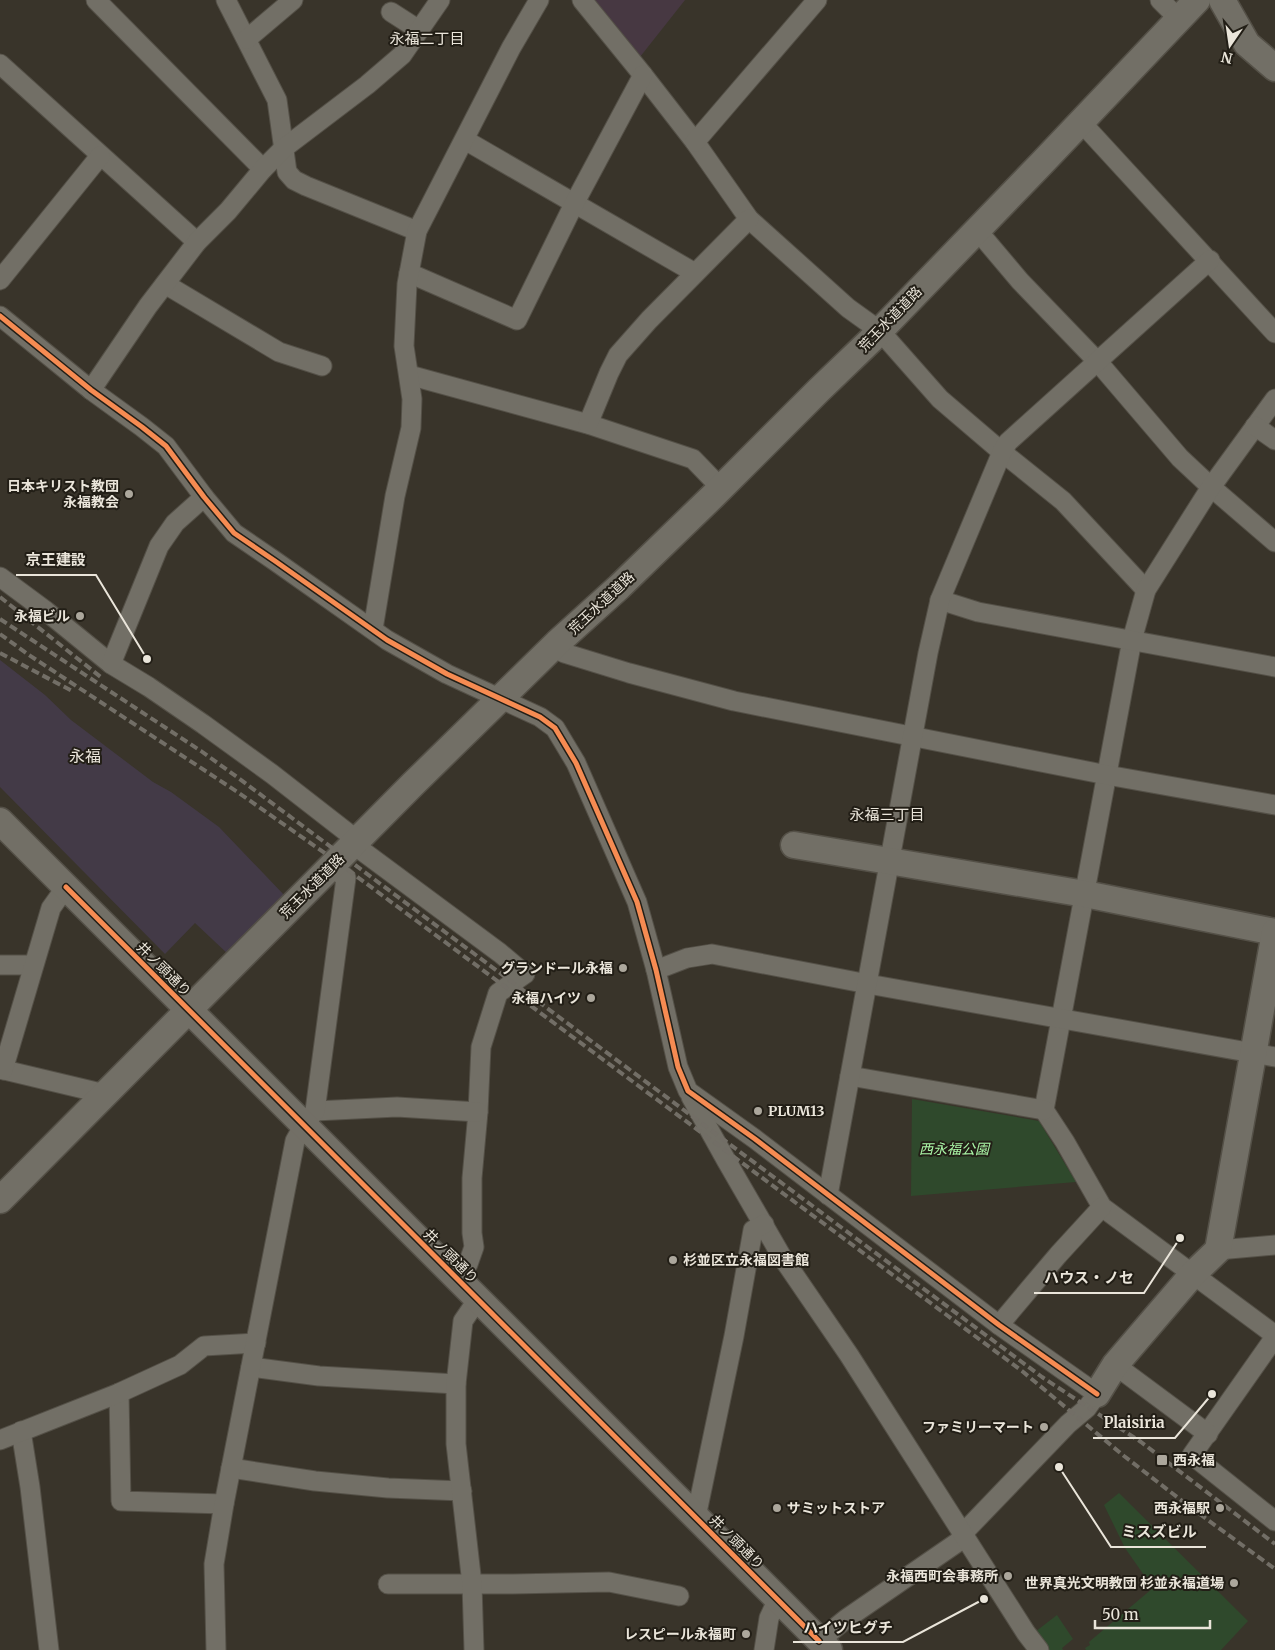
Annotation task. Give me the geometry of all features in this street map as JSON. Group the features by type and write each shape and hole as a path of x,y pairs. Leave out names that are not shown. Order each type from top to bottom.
{"main road":[{"name":"荒玉水道道路","path":"0,1200 331,866 501,698 557,643 619,587 880,331 1197,0"},
{"path":"1222,0 1247,44 1275,68"},
{"name":"井ノ頭通り","path":"0,821 189,1010 309,1118 456,1278 824,1645"},
{"path":"794,844 1085,894 1275,932 1264,1056 1218,1250 1192,1275 1114,1365 1097,1394"}],"street":[{"path":"96,0 263,168"},
{"path":"226,0 277,100 287,172 294,180 338,200 417,231"},
{"path":"247,39 293,0"},
{"path":"91,390 148,306 197,242 228,211 263,168 284,148 367,85 402,55 440,0"},
{"path":"373,629 395,496 412,428 412,399 404,346 407,284 417,231 511,48 539,0"},
{"path":"582,0 643,74 695,142 748,219 848,308 880,331 940,399 1002,452 1063,500 1146,590"},
{"path":"695,142 817,0"},
{"path":"1160,0 1179,19"},
{"path":"391,12 419,30"},
{"path":"0,64 197,242"},
{"path":"409,273 516,320 574,204 643,74"},
{"path":"1081,122 1210,260 1275,333"},
{"path":"464,140 695,273"},
{"path":"0,280 100,156"},
{"path":"588,424 618,355 649,320 748,219"},
{"path":"977,230 1020,281 1098,362 1180,458 1275,542"},
{"path":"828,1195 912,736 940,600 1002,452 1008,442 1210,260"},
{"path":"165,284 279,352 322,366"},
{"path":"0,316 91,390 166,446 234,534 387,640 447,674 540,717 555,728 576,763 637,902 656,970 678,1067 688,1091 782,1257 849,1355 1026,1633 1039,1650"},
{"path":"409,375 588,424 693,459 721,488"},
{"path":"1275,399 1211,487 1146,590 1132,640 1044,1110 1065,1142 1102,1207 1275,1336 1192,1455 1275,1521"},
{"path":"1256,426 1275,440"},
{"path":"111,664 159,546 175,523 204,497"},
{"path":"0,578 46,611 111,664 149,687 272,774 353,836 354,844 360,850 500,953 525,974 498,993 481,1047 472,1178 474,1248 468,1264 456,1278"},
{"path":"940,600 978,612 1275,667"},
{"path":"557,643 564,653 628,673 734,700 1106,775 1275,805"},
{"path":"216,1650 214,1564 230,1468 295,1141 309,1118 346,878 331,866"},
{"path":"66,887 51,908 2,1070 105,1094"},
{"path":"656,970 687,958 712,954 1264,1056"},
{"path":"0,965 33,965"},
{"path":"850,1076 1044,1110"},
{"path":"688,1091 999,1325 1097,1394 1087,1408 1068,1424 968,1528 958,1542 846,1619 824,1645"},
{"path":"309,1118 397,1107 478,1112"},
{"path":"999,1325 1058,1255 1102,1207"},
{"path":"696,1517 734,1336 753,1230 764,1224"},
{"path":"1218,1250 1275,1245"},
{"path":"474,1650 472,1584 456,1444 456,1384 464,1321 478,1299"},
{"path":"0,1440 119,1393 180,1365 204,1346 256,1343"},
{"path":"1114,1365 1208,1434"},
{"path":"251,1367 319,1376 456,1384"},
{"path":"119,1393 121,1501 224,1504"},
{"path":"21,1431 30,1487 49,1650"},
{"path":"230,1468 315,1481 388,1488 462,1491"},
{"path":"388,1584 609,1582 679,1596"},
{"path":"764,1650 767,1624 778,1599"}],"shaded area":[{"path":"585,0 685,0 636,62"},
{"path":"0,660 45,695 71,720 153,782 171,792 219,827 286,897 229,955 195,923 165,954 0,787"}],"green space":[{"name":"西永福公園","path":"912,1099 1039,1121 1076,1182 911,1196"},
{"path":"1119,1493 1248,1621 1221,1650 1086,1650 1085,1648 1090,1645 1089,1642 1153,1588 1125,1548 1104,1505"},
{"path":"1057,1615 1073,1639 1062,1648 1063,1650 1049,1650 1035,1632"}],"railway":[{"path":"0,597 102,678"},
{"path":"0,619 201,751 237,777 1042,1377 1141,1442 1275,1544"},
{"path":"0,634 239,793 336,861 1022,1371 1124,1456 1275,1569"},
{"path":"0,653 74,692"}],"cycle path":[{"path":"0,316 91,390 166,446 234,533 387,640 447,674 540,717 555,728 576,763 637,902 656,970 678,1067 688,1091 755,1139 999,1325 1097,1394"},
{"path":"66,887 819,1641"}],"place":[{"name":"日本キリスト教団 永福教会","path":"129,494"},
{"name":"永福ビル","path":"80,616"},
{"name":"京王建設","path":"147,659"},
{"name":"グランドール永福","path":"623,968"},
{"name":"永福ハイツ","path":"591,998"},
{"name":"PLUM13","path":"758,1111"},
{"name":"ハウス・ノセ","path":"1180,1238"},
{"name":"杉並区立永福図書館","path":"673,1260"},
{"name":"Plaisiria","path":"1212,1394"},
{"name":"ファミリーマート","path":"1044,1427"},
{"name":"西永福","path":"1162,1460"},
{"name":"ミスズビル","path":"1059,1467"},
{"name":"サミットストア","path":"777,1508"},
{"name":"西永福駅","path":"1220,1508"},
{"name":"永福西町会事務所","path":"1008,1576"},
{"name":"世界真光文明教団 杉並永福道場","path":"1234,1583"},
{"name":"ハイツヒグチ","path":"984,1599"},
{"name":"レスピール永福町","path":"746,1634"}],"district":[{"name":"永福二丁目","path":"427,38"},
{"name":"永福","path":"85,756"},
{"name":"永福三丁目","path":"887,814"}]}
